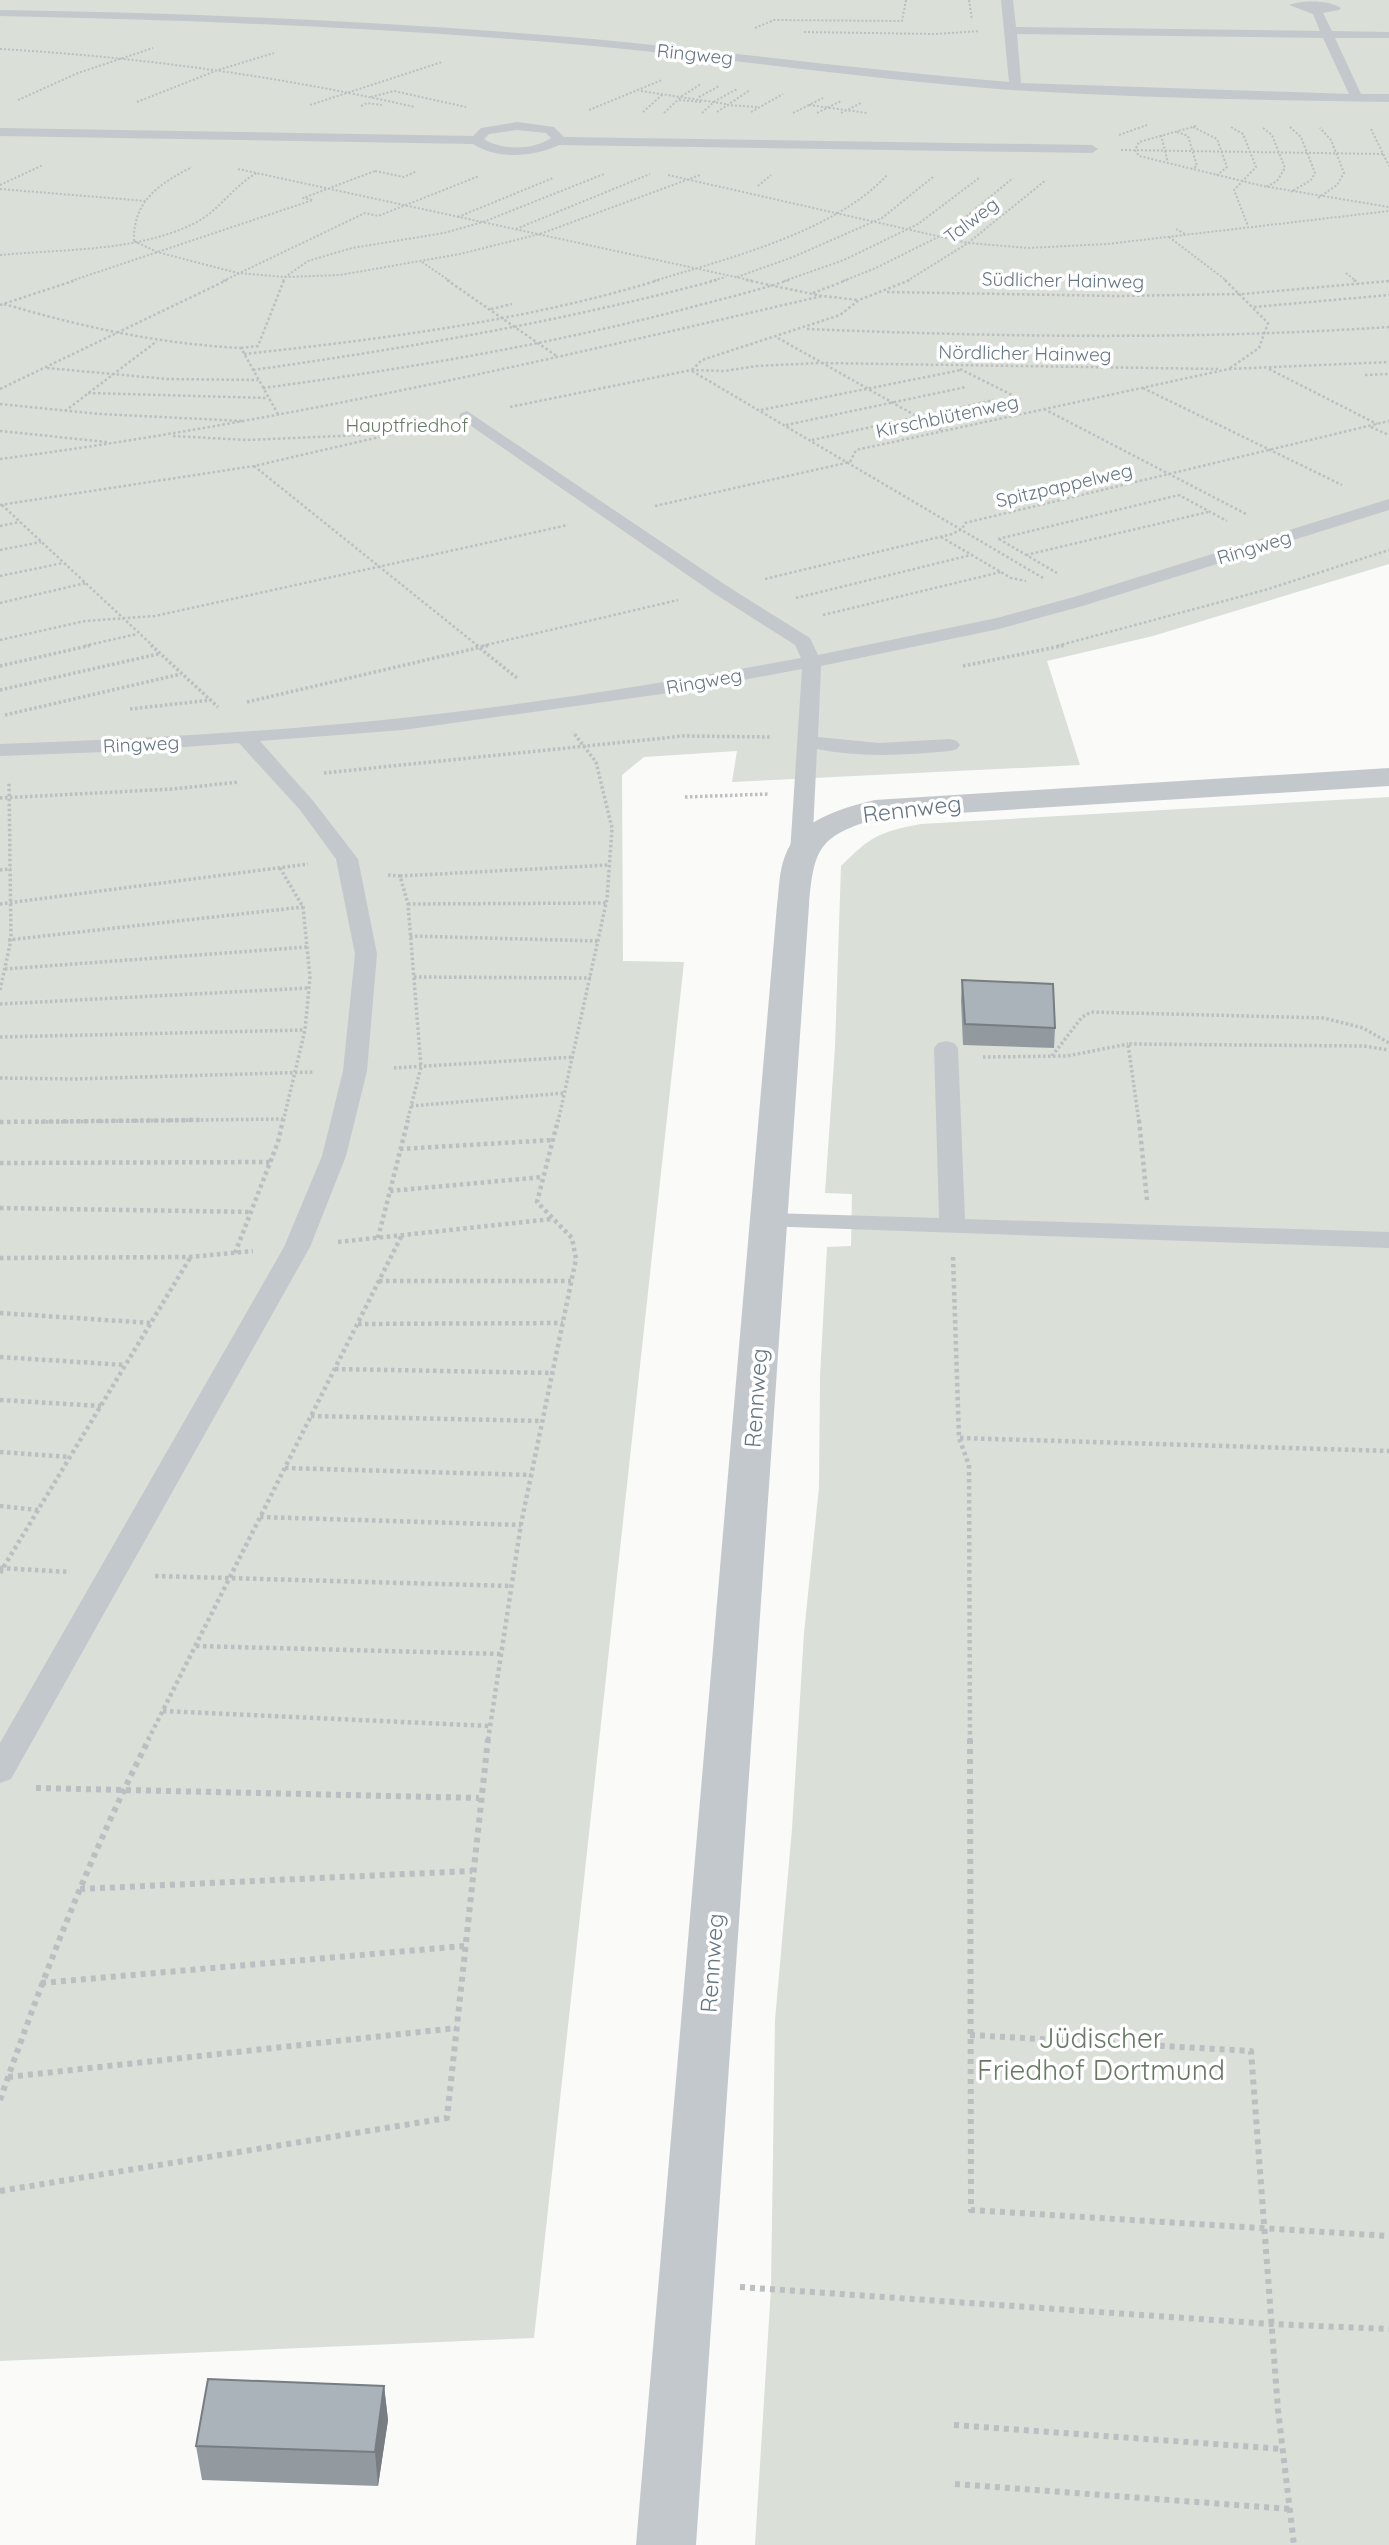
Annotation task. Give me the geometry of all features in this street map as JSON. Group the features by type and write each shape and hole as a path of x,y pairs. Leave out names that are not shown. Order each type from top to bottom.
{"street":[{"name":"Rennweg","path":"666,2545 789,965 801,853 815,836 834,824 888,807 1389,777"}],"lane":[{"path":"1007,0 1016,73 1015,86"},
{"path":"1314,4 1357,98"},
{"name":"Ringweg","path":"0,13 214,17 475,33 597,43 839,71 1015,86 1389,98"},
{"path":"1010,30 1389,35"},
{"path":"476,140 485,131 517,126 550,130 556,134 557,141"},
{"path":"0,132 476,140 493,148 517,150 543,147 557,141 1093,149"},
{"path":"467,416 721,590 803,642 811,662 801,853"},
{"name":"Ringweg","path":"6,750 246,737 403,724 551,706 811,662 999,623 1080,601 1387,505"},
{"path":"0,1771 297,1247 334,1156 355,1071 366,954 348,865 307,806 246,737"},
{"path":"808,739 837,748 867,750 950,745"},
{"path":"947,1052 952,1225"},
{"path":"770,1221 1389,1240"}],"path":[{"path":"748,31 774,20 902,21 906,0"},
{"path":"969,0 972,20"},
{"path":"797,32 936,34 1010,30"},
{"path":"866,41 867,33"},
{"path":"0,49 123,58 348,91 449,59"},
{"path":"11,105 59,80 123,58"},
{"path":"93,134 106,120 123,109 218,70"},
{"path":"581,113 667,78"},
{"path":"696,118 713,102 738,89"},
{"path":"639,90 758,107"},
{"path":"716,114 750,90"},
{"path":"371,97 394,91"},
{"path":"643,112 663,94"},
{"path":"678,100 713,102"},
{"path":"367,103 382,105 391,101"},
{"path":"809,105 839,110"},
{"path":"1284,123 1301,137 1315,173 1303,186 1290,193"},
{"path":"1313,123 1324,131 1344,173 1340,182 1317,198"},
{"path":"1135,150 1139,142 1205,124"},
{"path":"1226,125 1243,134 1256,167 1255,172 1240,182 1234,190 1248,226"},
{"path":"1258,125 1272,135 1285,169 1283,174 1266,187"},
{"path":"1194,127 1212,134 1217,139 1227,167 1215,176"},
{"path":"1380,129 1371,129 1389,166"},
{"path":"1175,131 1188,136 1197,166 1190,170"},
{"path":"1161,135 1168,164"},
{"path":"1093,149 1382,154"},
{"name":"Talweg","path":"859,300 906,282 968,243 1040,185 1093,149"},
{"path":"1135,150 1139,156 1190,170 1290,193 1389,211"},
{"path":"134,241 135,218 146,201 170,179 197,165"},
{"path":"232,167 736,278 821,296 859,300"},
{"path":"375,171 404,177 422,169"},
{"path":"1,304 117,335 241,348 258,346 285,277 308,261 352,248 444,233 483,222 611,171"},
{"path":"515,229 654,172"},
{"path":"244,354 384,336 502,316 622,290 754,249 839,214 890,172"},
{"path":"0,254 134,241 173,232 211,212 239,184 257,173"},
{"path":"736,278 874,222 938,174"},
{"path":"263,388 410,368 539,343 619,326 773,285 844,260 926,220 984,174"},
{"path":"458,217 560,175"},
{"path":"0,389 117,335 238,273 365,213 378,216 479,176"},
{"path":"813,294 876,268 940,236 1017,176"},
{"path":"134,241 157,252 238,273 285,277 340,275 421,261 540,234 690,180 968,243 1063,247 1389,211"},
{"path":"0,189 146,201"},
{"path":"1,304 313,200 303,198 327,189"},
{"path":"1176,229 1186,234"},
{"path":"1169,236 1209,263 1243,294 1268,323 1259,348 1229,369"},
{"path":"421,261 559,358"},
{"path":"1346,273 1359,284"},
{"path":"253,370 438,343 635,303 729,276"},
{"name":"Südlicher Hainweg","path":"883,292 1103,296 1243,294 1389,281"},
{"path":"1254,307 1389,295"},
{"path":"0,459 255,422 559,358 821,296"},
{"path":"1,505 254,466 467,416 691,370 702,359 840,315 859,300"},
{"path":"491,309 512,304"},
{"path":"803,329 1139,338 1389,327"},
{"path":"777,337 942,431"},
{"path":"64,411 157,341"},
{"path":"241,348 279,417"},
{"path":"1229,369 1389,362"},
{"name":"Nördlicher Hainweg","path":"691,370 725,371 755,366 820,363 1229,369"},
{"path":"952,365 1022,400"},
{"path":"46,368 167,379 259,380"},
{"path":"1266,368 1377,424"},
{"name":"Kirschblütenweg","path":"850,462 856,450 1229,369"},
{"path":"691,370 1080,601"},
{"path":"760,410 961,370"},
{"path":"1365,375 1389,374"},
{"path":"786,425 967,387"},
{"path":"1142,387 1387,505"},
{"path":"89,393 268,398"},
{"path":"811,440 994,400"},
{"path":"0,404 64,411 255,422"},
{"path":"1044,409 1288,537"},
{"name":"Spitzpappelweg","path":"962,529 965,523 1389,421"},
{"path":"1369,426 1389,435"},
{"path":"0,431 115,443"},
{"path":"161,436 247,440 396,434"},
{"path":"0,639 85,621 155,616 850,462"},
{"path":"0,2191 447,2119 480,1798 500,1654 521,1525 576,1259 572,1238 537,1202 574,1057 607,903 612,828 596,762 551,706 254,466"},
{"path":"1057,573 998,539 1179,495 1268,543"},
{"path":"1,505 87,583 246,737"},
{"path":"1027,555 1209,512"},
{"path":"0,526 21,522"},
{"path":"220,709 941,537 962,529"},
{"path":"941,537 1017,581 1041,577"},
{"path":"0,550 42,542"},
{"path":"751,609 972,555"},
{"path":"0,576 64,563"},
{"path":"778,626 1001,572"},
{"path":"0,603 87,583"},
{"path":"0,666 137,634"},
{"path":"0,690 159,653"},
{"path":"0,716 181,673"},
{"path":"0,798 173,789 683,736 808,739"},
{"path":"0,990 12,903 6,750"},
{"path":"685,797 805,792"},
{"path":"0,904 280,868 348,865 400,876 610,866"},
{"path":"235,1253 270,1162 305,1030 309,988 303,907 280,868"},
{"path":"0,870 11,869"},
{"path":"378,1238 421,1067 408,904 400,876"},
{"path":"408,904 607,903"},
{"path":"8,940 303,907"},
{"path":"410,936 598,941"},
{"path":"5,969 307,947"},
{"path":"414,977 591,978"},
{"path":"0,1004 309,988"},
{"path":"1052,1056 1083,1017 1091,1012 1324,1018 1363,1028 1389,1044"},
{"path":"0,1037 305,1030"},
{"path":"1128,1044 1134,1073 1150,1232"},
{"path":"947,1052 1052,1056 1128,1044 1364,1046 1389,1050"},
{"path":"0,1078 74,1079 355,1071 574,1057"},
{"path":"411,1106 565,1093"},
{"path":"0,1122 283,1119"},
{"path":"400,1149 553,1140"},
{"path":"0,1163 270,1162"},
{"path":"390,1191 543,1177"},
{"path":"0,1208 252,1212"},
{"path":"952,1225 959,1438 969,1465 971,2210 1389,2236"},
{"path":"0,2100 41,1983 123,1790 402,1235"},
{"path":"190,1257 1,1569 111,1575 511,1586"},
{"path":"379,1281 571,1281"},
{"path":"0,1313 151,1323"},
{"path":"358,1324 563,1323"},
{"path":"0,1357 125,1365"},
{"path":"335,1369 552,1373"},
{"path":"0,1400 101,1406"},
{"path":"311,1416 542,1421"},
{"path":"959,1438 1389,1451"},
{"path":"0,1452 70,1457"},
{"path":"285,1468 531,1475"},
{"path":"0,1506 38,1510"},
{"path":"260,1517 521,1525"},
{"path":"195,1646 500,1654"},
{"path":"163,1711 490,1726"},
{"path":"27,1787 480,1798"},
{"path":"80,1889 472,1871"},
{"path":"41,1983 464,1946"},
{"path":"8,2077 456,2028"},
{"path":"970,2035 1251,2051 1271,2324 1294,2545"},
{"path":"687,2284 1271,2324 1389,2329"},
{"path":"954,2426 1283,2449"},
{"path":"955,2484 1290,2508"}],"green space":[{"name":"Hauptfriedhof","path":"0,0 1389,0 1389,564 1153,636 1047,661 1080,765 732,782 737,751 644,757 622,775 623,961 684,962 534,2338 0,2361"},
{"name":"Jüdischer Friedhof Dortmund","path":"1389,797 1389,2545 755,2545 771,2288 775,2020 792,1829 804,1633 819,1487 820,1377 827,1247 851,1246 852,1194 825,1193 835,1047 841,866 876,837 921,824"}],"building":[{"path":"962,980 1053,984 1055,1028 965,1024"},
{"path":"208,2379 384,2386 375,2452 196,2446"}]}
